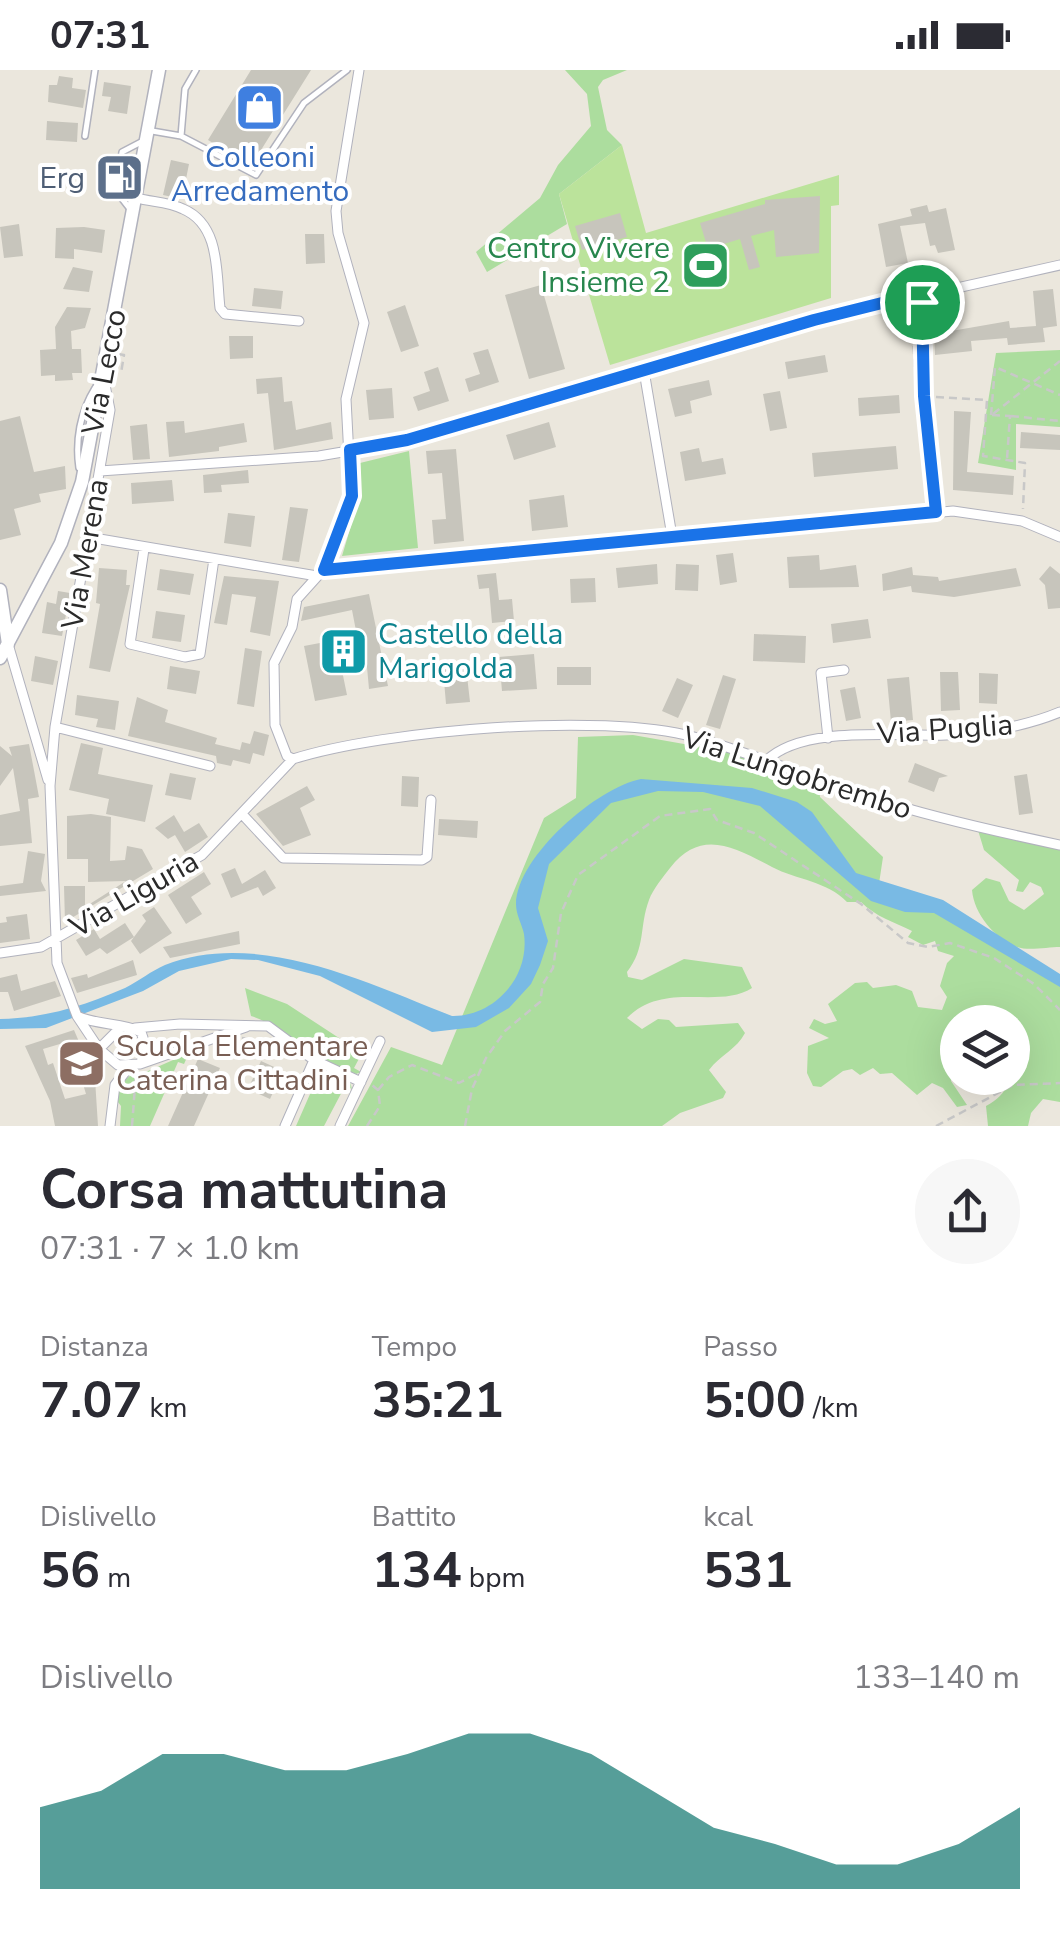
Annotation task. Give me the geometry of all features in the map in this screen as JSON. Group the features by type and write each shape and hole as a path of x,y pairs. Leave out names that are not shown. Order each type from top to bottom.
{"main road":[{"name":"Via Lecco","path":"0,658 61,543 82,482 159,70"},
{"path":"0,590 8,644"}],"street":[{"path":"293,759 287,756 276,725 274,662 292,627 297,598 320,573 352,496 346,398 364,323 338,233 336,212 359,70"},
{"path":"136,198 181,207 203,225 212,238 220,308 225,314 299,321"},
{"path":"100,472 350,450 407,440 814,320 1060,265"},
{"path":"644,371 672,536"},
{"name":"Via Merena","path":"99,1048 77,1016 55,940 50,786 55,727 110,410 105,374"},
{"path":"926,380 924,396 936,512"},
{"path":"88,537 144,549 320,573 936,512 990,514 1022,521 1060,537"},
{"path":"144,549 130,644 185,657 200,654 214,559"},
{"name":"Via Merena","path":"8,644 50,786"},
{"path":"828,738 821,673 844,670"},
{"name":"Via Puglia","path":"765,762 786,748 828,738 1008,729 1060,712"},
{"path":"34,733 46,744 55,727 210,766"},
{"name":"Via Lungobrembo","path":"293,759 372,742 448,733 606,727 694,737 912,811 1060,845"},
{"name":"Via Liguria","path":"0,953 42,947 202,856 293,759"},
{"path":"242,814 282,858 422,860 427,857 431,800"},
{"path":"77,1016 98,1026 120,1028 180,1024 268,1026 314,1060 361,1082"},
{"path":"120,1028 99,1048 109,1060 134,1066 250,1026"},
{"path":"110,1126 115,1085 134,1066 147,1044 135,1028"},
{"path":"340,1126 380,1041"},
{"path":"285,1126 314,1060"}],"lane":[{"path":"85,136 94,70"},
{"path":"182,136 185,89 196,70"},
{"path":"119,172 122,152 148,135 182,136 256,175 304,103 347,70"},
{"path":"118,182 116,191 134,213"}],"path":[{"path":"925,367 915,368 911,300 922,302 926,380"},
{"path":"121,373 124,355"},
{"path":"989,415 1060,361"},
{"path":"1022,521 1026,463 982,456 995,367 1060,394"},
{"path":"924,396 987,400 989,415"},
{"path":"989,415 1060,421"},
{"path":"1007,459 1010,416"},
{"path":"465,1126 478,1074 505,1032 540,1002 543,984 553,968 561,913 578,875 660,816 689,809 710,809 716,820 754,833 861,904 908,943 928,947 950,943 1005,964 1060,1010"},
{"path":"220,1036 288,1044"},
{"path":"367,1126 380,1106 378,1090 389,1077 412,1065 459,1083 478,1074"},
{"path":"132,1126 134,1066"},
{"path":"361,1082 378,1090"},
{"path":"936,1126 1013,1084 1060,1083"},
{"path":"123,1113 132,1114"}],"green space":[{"path":"565,70 627,70 603,80 598,87 607,130 622,145 559,194 567,224 487,272 476,252 540,198 558,165 591,126 587,94"},
{"name":"Centro Vivere Insieme 2","path":"622,145 646,233 839,175 839,205 831,206 831,298 610,365 559,194"},
{"path":"1060,350 1060,427 1016,424 1016,470 978,463 996,353"},
{"path":"409,451 418,548 342,556 361,492 360,463"},
{"path":"633,735 735,753 819,789 820,797 883,857 877,897 920,903 1060,984 1060,1102 1043,1099 1031,1113 1028,1126 988,1126 986,1106 1000,1095 1030,1095 1030,1005 944,1005 947,997 940,986 947,963 954,956 938,951 935,941 923,945 908,937 912,931 861,902 847,902 821,885 731,848 706,845 682,856 653,892 628,977 642,980 684,959 742,967 752,988 723,997 657,1000 627,1018 642,1029 658,1019 669,1020 676,1027 738,1023 745,1033 742,1039 709,1070 726,1092 723,1098 680,1113 662,1126 348,1126 391,1047 442,1065 544,818 576,798 578,737"},
{"path":"977,827 1060,847 1060,947 1017,947 1001,938 981,916 972,890 986,878 1000,882 1009,901 1024,910 1044,894 1041,887 1030,882 1023,892 1016,891 1019,880 984,850"},
{"path":"867,982 873,988 896,985 912,991 918,1007 940,1010 940,1087 932,1083 917,1095 892,1073 880,1074 873,1068 860,1075 852,1069 843,1071 821,1087 813,1086 807,1073 808,1046 829,1038 809,1028 814,1019 825,1024 837,1021 828,1004 855,983"},
{"path":"245,988 287,1004 362,1053 354,1068 361,1072 356,1074 313,1056 251,1016"},
{"path":"189,1053 184,1064 178,1062 150,1126 120,1126 121,1106 114,1097 119,1085 137,1070 139,1075"},
{"path":"321,1069 350,1082 352,1089 345,1086 324,1126 296,1126"},
{"path":"948,1095 960,1095 967,1105 957,1107"}],"water":[{"path":"641,779 752,788 797,802 812,812 856,873 943,900 1060,974 1060,987 934,913 905,912 871,901 760,806 703,792 658,791 611,803 549,864 538,908 548,941 540,965 531,984 509,1008 476,1027 432,1032 320,976 258,960 231,959 179,971 143,991 46,1028 0,1029 0,1019 79,1005 125,988 165,965 200,955 237,953 311,964 452,1016 481,1010 506,992 521,966 524,934 516,904 530,865 583,809 603,795"}],"building":[{"path":"251,70 311,70 251,166 208,140"},
{"path":"59,76 73,78 72,88 86,90 83,108 48,102 49,85 57,85"},
{"path":"104,82 131,86 127,114 108,111 111,97 102,96"},
{"path":"47,121 78,123 77,142 46,140"},
{"path":"171,160 189,164 182,199 163,195"},
{"path":"820,196 819,253 776,257 774,230 751,236 760,267 749,270 740,239 708,249 700,223 765,204 765,200"},
{"path":"927,205 929,212 946,208 955,250 938,253 935,245 930,246 925,223 900,226 908,263 886,267 878,224 912,216 910,209"},
{"path":"620,213 627,237 582,250 575,226"},
{"path":"19,224 23,256 4,258 0,227"},
{"path":"56,228 105,230 102,253 74,249 74,259 55,258"},
{"path":"305,234 324,234 325,263 306,264"},
{"path":"73,267 93,271 89,292 63,289"},
{"path":"541,285 565,369 529,379 505,295"},
{"path":"254,288 283,291 281,309 252,306"},
{"path":"1053,289 1057,326 1043,328 1045,342 1008,345 1007,338 971,341 972,351 935,355 934,334 1009,321 1010,328 1036,326 1033,291"},
{"path":"405,305 419,346 401,352 387,312"},
{"path":"67,307 91,308 85,328 71,331 72,349 81,349 82,373 72,373 73,380 55,381 55,375 41,376 40,350 56,349 55,327"},
{"path":"229,336 253,336 253,358 230,359"},
{"path":"488,349 499,382 469,392 465,379 480,374 473,353"},
{"path":"825,355 828,372 788,379 785,362"},
{"path":"438,367 449,401 418,411 413,397 430,391 424,372"},
{"path":"282,377 284,402 292,401 296,430 331,422 333,439 274,450 268,393 257,394 256,379"},
{"path":"709,380 712,395 690,401 692,413 675,417 668,389"},
{"path":"392,388 394,418 369,420 366,390"},
{"path":"780,391 787,428 770,431 763,394"},
{"path":"899,395 900,413 859,416 858,398"},
{"path":"954,411 971,412 967,472 1014,476 1013,495 953,490"},
{"path":"20,416 34,472 65,466 66,489 39,494 41,502 14,509 21,535 0,540 0,421"},
{"path":"184,421 185,433 244,423 247,442 219,447 219,451 169,457 166,422"},
{"path":"549,422 556,447 514,460 506,435"},
{"path":"147,424 150,459 133,460 130,426"},
{"path":"1021,432 1060,435 1060,450 1020,448"},
{"path":"896,446 898,469 814,477 812,453"},
{"path":"699,448 702,462 723,458 726,474 685,481 680,452"},
{"path":"456,449 464,541 434,544 432,520 446,519 442,473 428,474 426,451"},
{"path":"248,470 249,483 221,485 222,492 204,493 203,475"},
{"path":"172,480 174,501 132,504 131,483"},
{"path":"564,495 568,527 532,531 529,500"},
{"path":"290,507 308,509 299,562 282,560"},
{"path":"228,513 255,516 251,547 224,543"},
{"path":"733,553 737,582 720,585 716,555"},
{"path":"819,555 820,570 856,565 859,587 789,588 787,557"},
{"path":"657,564 658,584 618,588 616,568"},
{"path":"676,564 699,565 698,591 675,590"},
{"path":"1050,566 1060,574 1060,608 1048,609 1045,585 1039,579"},
{"path":"912,567 913,575 938,577 939,581 1016,568 1021,586 954,597 912,592 911,586 883,591 882,574"},
{"path":"99,568 127,570 126,585 130,585 110,672 89,668 100,604 96,603"},
{"path":"160,569 194,574 190,595 157,590"},
{"path":"496,573 499,600 512,599 514,621 492,623 489,588 479,589 477,575"},
{"path":"224,576 279,581 270,636 250,632 256,597 232,594 227,625 214,623"},
{"path":"595,578 596,602 571,603 570,579"},
{"path":"58,591 70,593 62,636 42,633 47,602 56,604"},
{"name":"Castello della Marigolda","path":"369,594 388,686 369,689 366,656 340,661 347,695 315,701 304,646 357,636 352,610 301,621 304,607"},
{"path":"156,611 185,615 181,642 152,638"},
{"path":"868,619 871,638 833,643 831,624"},
{"path":"754,634 806,636 805,663 753,661"},
{"path":"245,648 262,651 254,707 237,704"},
{"path":"534,654 537,689 502,691 499,657"},
{"path":"35,656 58,661 53,685 31,681"},
{"path":"170,666 200,671 196,694 167,689"},
{"path":"466,667 470,702 446,704 443,669"},
{"path":"557,667 591,667 591,685 557,685"},
{"path":"940,672 958,672 960,710 941,711"},
{"path":"979,673 998,674 997,704 979,703"},
{"path":"723,675 736,679 720,729 706,725"},
{"path":"909,677 913,720 891,722 887,679"},
{"path":"677,678 693,685 678,718 662,711"},
{"path":"855,687 861,718 846,721 840,690"},
{"path":"77,695 119,701 115,730 96,727 98,719 75,715"},
{"path":"137,697 168,710 165,722 217,738 215,744 240,750 242,742 250,744 254,731 269,735 264,756 253,753 250,764 233,760 231,766 217,763 216,756 128,736"},
{"path":"81,743 103,748 98,774 153,785 145,822 106,814 109,799 69,790"},
{"path":"29,744 39,797 28,799 32,843 0,846 0,815 20,811 13,768 0,786 0,746 12,756 9,747"},
{"path":"915,763 948,776 939,778 934,792 908,782"},
{"path":"170,773 196,778 191,800 165,795"},
{"path":"1027,774 1033,813 1019,815 1014,776"},
{"path":"402,776 419,777 418,807 401,806"},
{"path":"307,786 315,800 300,808 311,835 283,846 256,814"},
{"path":"174,815 184,832 199,823 208,837 185,852 175,835 168,839 155,828"},
{"path":"67,816 111,817 110,861 125,860 127,846 142,849 153,869 65,922 64,886 85,886 85,907 126,881 88,882 88,859 67,859"},
{"path":"439,819 478,821 477,838 438,835"},
{"path":"28,851 45,854 41,881 46,891 0,896 0,886 23,883"},
{"path":"235,868 242,884 265,870 276,888 263,896 258,887 231,898 221,874"},
{"path":"204,872 211,884 191,897 202,914 186,924 168,895"},
{"path":"154,907 172,933 140,954 131,941 146,921 142,915"},
{"path":"27,914 30,939 0,943 0,923 7,922 6,917"},
{"path":"125,923 134,937 107,954 100,948 86,956 76,940 94,929 100,939"},
{"path":"239,931 240,944 170,958 163,947"},
{"path":"133,960 137,975 77,993 71,978 87,974 88,978"},
{"path":"17,974 21,991 55,981 61,996 14,1011 8,992 0,992 0,978"},
{"path":"74,1030 95,1079 98,1126 55,1126 50,1101 25,1046","holes":["70,1041 86,1094 65,1099 53,1063 48,1065 43,1049"]},
{"path":"198,1059 220,1068 194,1126 168,1126"},
{"path":"261,1061 283,1071 270,1099 248,1089"}],"place":[{"name":"Colleoni Arredamento","path":"260,108"},
{"name":"Erg","path":"120,178"},
{"name":"Centro Vivere Insieme 2","path":"705,265"},
{"name":"Castello della Marigolda","path":"343,651"},
{"name":"Scuola Elementare Caterina Cittadini","path":"81,1063"}],"route":[{"path":"910,296 911,304 922,302 924,396 936,512 324,570 352,496 350,450 407,440 814,320 910,296"}]}
